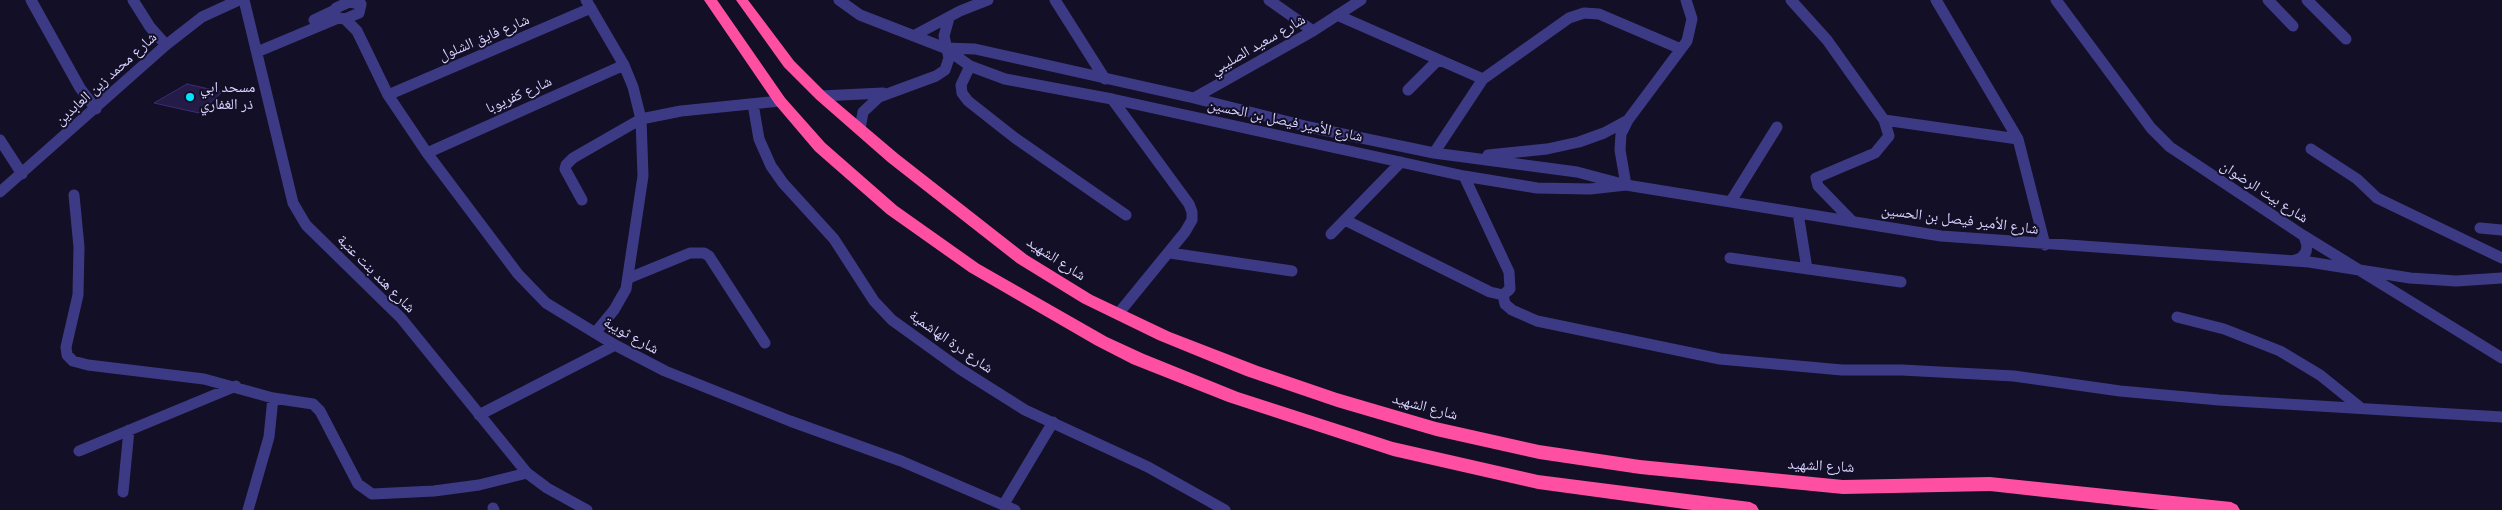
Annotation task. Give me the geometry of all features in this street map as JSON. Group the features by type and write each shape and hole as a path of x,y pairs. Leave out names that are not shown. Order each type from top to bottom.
{"highway":[{"path":"710,0 780,101 820,147 846,172 918,229 974,268 1101,342 1138,359 1285,416 1441,462 1538,482 1750,510"},
{"name":"شارع الشهيد","path":"742,0 777,49 820,96 899,163 1022,259 1054,281 1118,314 1206,354 1337,400 1436,429 1539,452 1640,467 1843,487 1990,484 2231,510"}],"street":[{"path":"31,0 80,88 96,109"},
{"path":"133,0 150,27 166,45"},
{"name":"شارع محمد زين العابدين","path":"0,192 96,109 166,45 202,17 239,0"},
{"name":"شارع هند بنت عتبة","path":"244,0 293,203 306,225 401,318 527,473 547,488 587,510"},
{"path":"337,11 360,8 371,0"},
{"name":"شارع الأمير فيصل بن الحسين","path":"839,0 860,15 915,34 945,48 970,66 1004,79 1112,99 1464,176 1546,188 1590,190 1626,185"},
{"path":"955,0 960,11"},
{"path":"915,34 960,11 988,0"},
{"path":"1055,0 1105,79"},
{"path":"1270,0 1313,31"},
{"name":"شارع سعيد الصليبي","path":"1194,98 1313,31 1361,0"},
{"path":"1626,185 1620,142 1628,120 1687,41 1691,29 1691,12 1686,0"},
{"path":"1792,0 1827,40 1884,120 1889,136 1875,153 1816,178 1818,186 1852,221"},
{"path":"1936,0 2018,139 2045,245"},
{"name":"شارع بيت الرضوان","path":"2056,0 2150,128 2186,160 2304,236 2502,358"},
{"path":"2268,0 2293,26"},
{"path":"2307,0 2346,39"},
{"path":"256,49 337,11 348,1 360,8"},
{"path":"589,4 624,65 633,87 641,119 643,176 629,278 619,303 595,333"},
{"name":"شارع فايق الشلول","path":"388,95 589,4"},
{"path":"356,31 360,8"},
{"name":"شارع ثويبة","path":"337,11 356,31 388,95 426,152 531,289 566,317 665,371 790,421 901,461 1010,507"},
{"path":"1434,153 1483,79 1568,18 1584,13 1599,14 1681,49"},
{"path":"1337,15 1483,79"},
{"path":"820,96 855,96 889,92 941,74 948,62 944,36 949,18"},
{"name":"شارع الأمير فيصل بن الحسين","path":"945,48 976,49 1194,98 1309,127 1434,153 1577,172 1626,185 1942,236 2045,245 2293,261 2410,278 2456,281 2502,278"},
{"path":"1408,90 1438,60"},
{"name":"شارع كفريوبا","path":"426,152 624,65"},
{"path":"970,66 961,85 962,93 968,101 1015,138 1126,215"},
{"path":"860,129 860,121 870,104 889,92"},
{"path":"1112,99 1191,208 1192,216 1190,224 1170,253 1118,314"},
{"path":"582,200 565,169 566,165 573,158 641,119 681,111 780,101"},
{"name":"شارع درة الهاشمية","path":"753,104 759,139 771,166 783,183 834,239 885,314 982,384 1025,410 1148,467 1226,510"},
{"path":"1472,157 1579,142 1604,133 1628,120"},
{"path":"1884,120 2018,139"},
{"path":"1731,201 1777,127"},
{"path":"0,140 22,174"},
{"path":"2311,149 2357,179 2377,198 2502,258"},
{"path":"1331,234 1401,162"},
{"path":"1464,176 1509,272 1510,289 1503,295"},
{"path":"74,196 80,247 78,295 75,315 66,347 67,355 73,361 88,365 183,375 236,386 273,398 298,400 313,404 318,407 358,484 372,494 434,492 478,485 527,473"},
{"path":"1798,213 1806,269"},
{"path":"1345,220 1490,292 1503,295"},
{"path":"2480,228 2502,230"},
{"path":"2293,261 2301,258 2306,252 2307,244 2304,236"},
{"path":"629,278 690,253 704,253 709,256 765,343"},
{"path":"1170,253 1292,271"},
{"path":"1730,258 1902,282"},
{"path":"1503,295 1505,304 1512,310 1537,321 1720,359 1842,370 1902,370 2014,376 2120,391 2219,400 2502,417"},
{"path":"2177,317 2224,329 2280,351 2320,375 2361,408"},
{"path":"478,415 615,345"},
{"path":"79,451 236,386"},
{"path":"248,510 269,437 273,398"},
{"path":"1010,507 1053,422"},
{"path":"123,492 129,430"}],"building":[{"name":"مسحد ابي ذر الغفاري","path":"187,84 222,92 199,113 154,103"}],"place":[{"name":"مسحد ابي ذر الغفاري","path":"190,97"}]}
